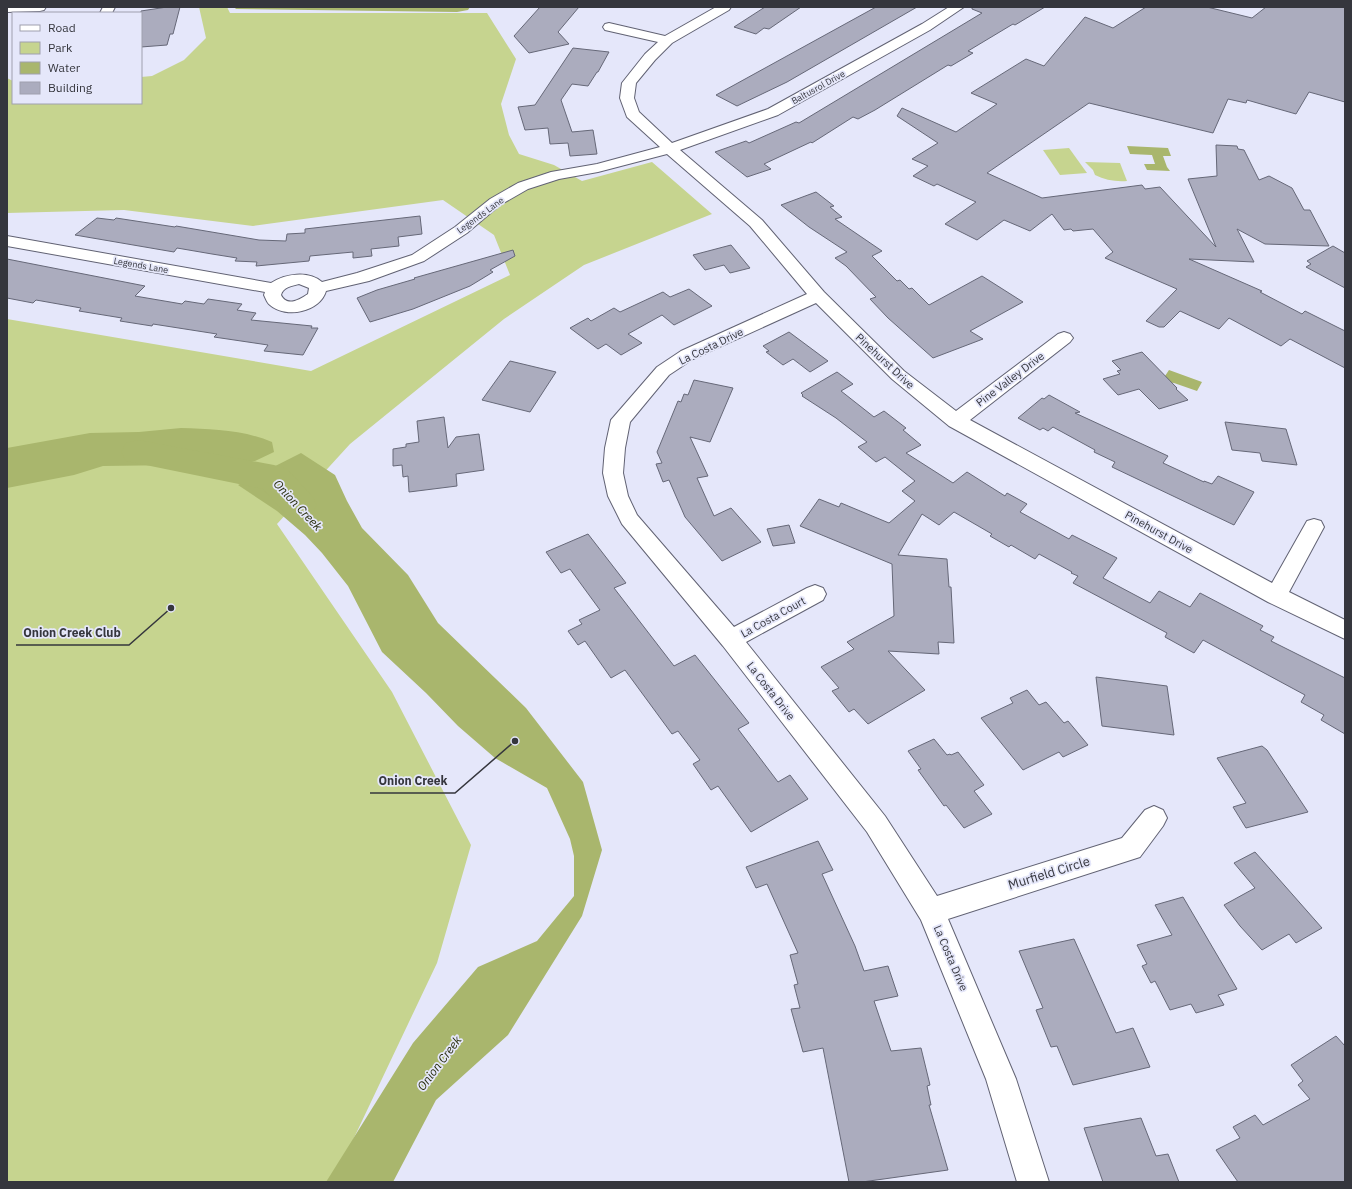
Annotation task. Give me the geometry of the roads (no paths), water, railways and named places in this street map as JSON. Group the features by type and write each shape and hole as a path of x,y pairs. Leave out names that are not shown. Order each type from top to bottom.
{"street":[{"path":"7,8 40,7"},
{"name":"Pinehurst Drive","path":"725,7 667,40 650,57 630,83 627,98 632,114 670,150 756,223 818,296 898,375 956,421 1276,596 1345,630"},
{"name":"Baltusrol Drive","path":"670,150 774,112 926,27 958,7"},
{"path":"609,27 667,40"},
{"name":"Legends Lane","path":"318,288 363,277 418,258 461,230 495,202 523,186 556,175 598,168 670,150"},
{"name":"Legends Lane","path":"7,241 275,289"},
{"path":"299,279 312,281 318,288 315,297 310,301 295,306 287,307 275,302 272,298 272,293 275,289 285,282 299,279"},
{"name":"La Costa Drive","path":"818,296 687,355 663,371 621,420 615,448 613,473 618,496 629,519 731,640 876,824 931,911 1001,1078 1033,1182"},
{"name":"Pine Valley Drive","path":"956,421 1064,338"},
{"path":"1276,596 1314,527"},
{"name":"La Costa Court","path":"731,640 815,594"},
{"name":"Murfield Circle","path":"931,911 1131,848 1154,818"}],"water":[{"path":"234,7 470,7 468,10 457,12 236,9"},
{"path":"1127,146 1168,148 1171,156 1163,156 1170,171 1147,170 1144,164 1155,164 1152,155 1130,154"},
{"path":"1169,370 1202,382 1197,391 1174,383 1166,382 1163,379"},
{"path":"181,428 216,430 250,435 272,442 274,452 255,461 239,462 203,459 178,465 103,466 74,475 7,488 7,448 90,433 139,432"},
{"path":"301,453 335,475 362,528 408,575 438,623 526,708 583,782 602,850 582,916 508,1035 436,1100 393,1182 326,1182 413,1043 478,967 537,941 574,896 574,856 570,839 547,788 495,758 458,726 426,693 382,652 348,586 322,553 305,535 277,511 238,485"}],"waterway":[{"name":"Onion Creek","path":"138,452 274,478 299,505"}],"place":[{"name":"Onion Creek Club","path":"171,608"},
{"name":"Onion Creek","path":"515,741"}]}
